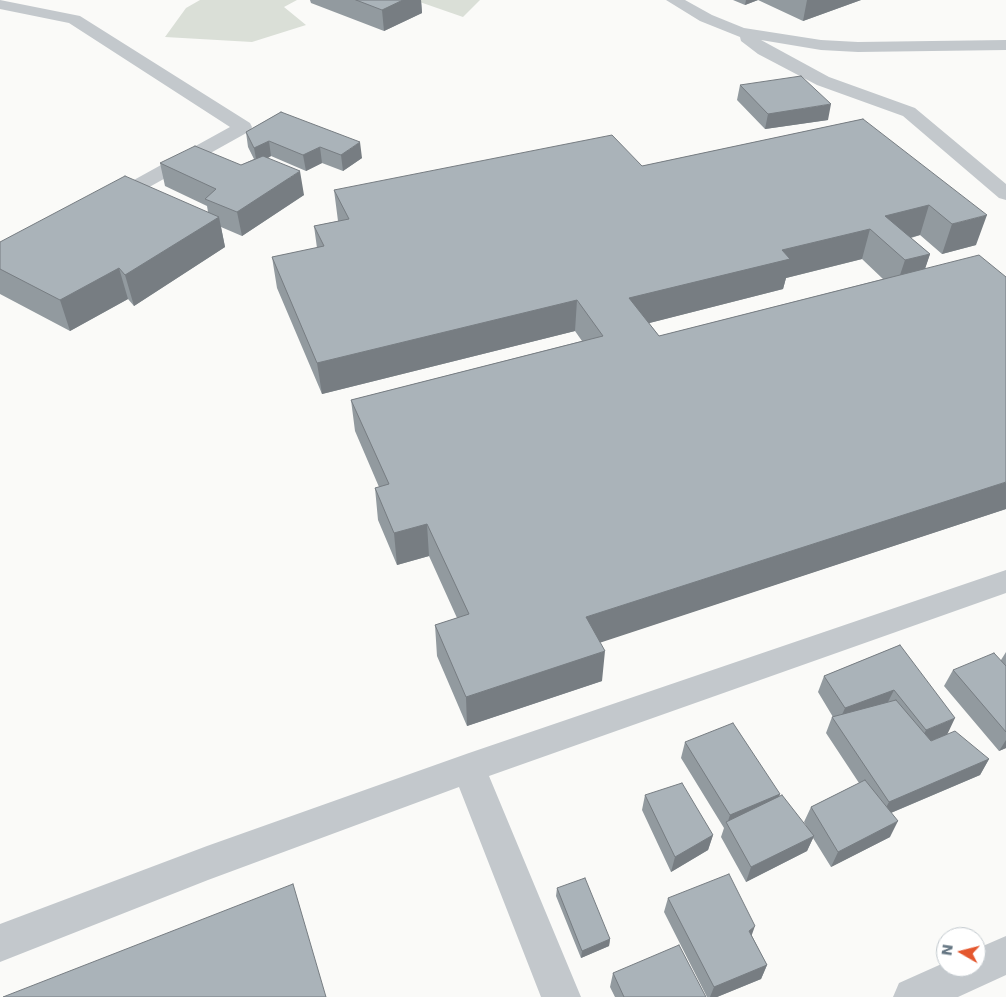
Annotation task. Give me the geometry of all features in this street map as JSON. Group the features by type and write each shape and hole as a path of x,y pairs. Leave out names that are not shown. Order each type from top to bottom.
{"street":[{"path":"674,0 706,18 740,32 821,45 858,47 1006,45"},
{"path":"0,4 74,19 243,127 95,210"},
{"path":"740,32 764,50 824,81 908,112 1006,194"},
{"path":"0,943 207,863 469,768 1006,581"},
{"path":"469,768 561,997"},
{"path":"913,997 1006,955"}],"shaded area":[{"path":"200,0 297,0 284,7 306,25 252,42 165,37 186,8"},
{"path":"414,0 480,0 463,17"}],"building":[{"path":"356,0 403,0 382,10"},
{"path":"801,76 831,104 768,114 740,85"},
{"path":"281,112 360,142 341,155 320,147 303,155 269,141 254,148 246,132"},
{"path":"863,119 987,215 952,224 929,205 885,216 930,254 905,260 870,229 782,250 790,259 629,298 659,336 979,255 1006,277 1006,482 586,617 605,651 466,697 435,625 469,614 427,524 394,533 375,488 389,484 351,400 603,336 577,300 317,363 272,257 324,246 314,226 349,219 334,190 612,135 642,166"},
{"path":"195,146 241,165 263,156 300,171 237,212 205,199 216,189 160,163"},
{"path":"125,176 219,217 125,275 119,268 60,300 0,269 0,242"},
{"path":"900,645 955,718 926,730 894,690 845,708 824,676"},
{"path":"994,653 1006,666 1006,732 953,670"},
{"path":"896,700 931,741 955,731 989,759 889,802 832,717"},
{"path":"733,723 780,794 730,815 685,742"},
{"path":"865,780 898,821 838,852 811,807"},
{"path":"682,783 713,835 675,857 645,795"},
{"path":"782,795 814,836 751,867 726,822"},
{"path":"729,874 755,926 749,931 767,965 714,987 668,898"},
{"path":"585,878 610,939 582,951 557,888"},
{"path":"293,884 326,997 3,997"},
{"path":"679,945 706,997 624,997 613,973"}]}
